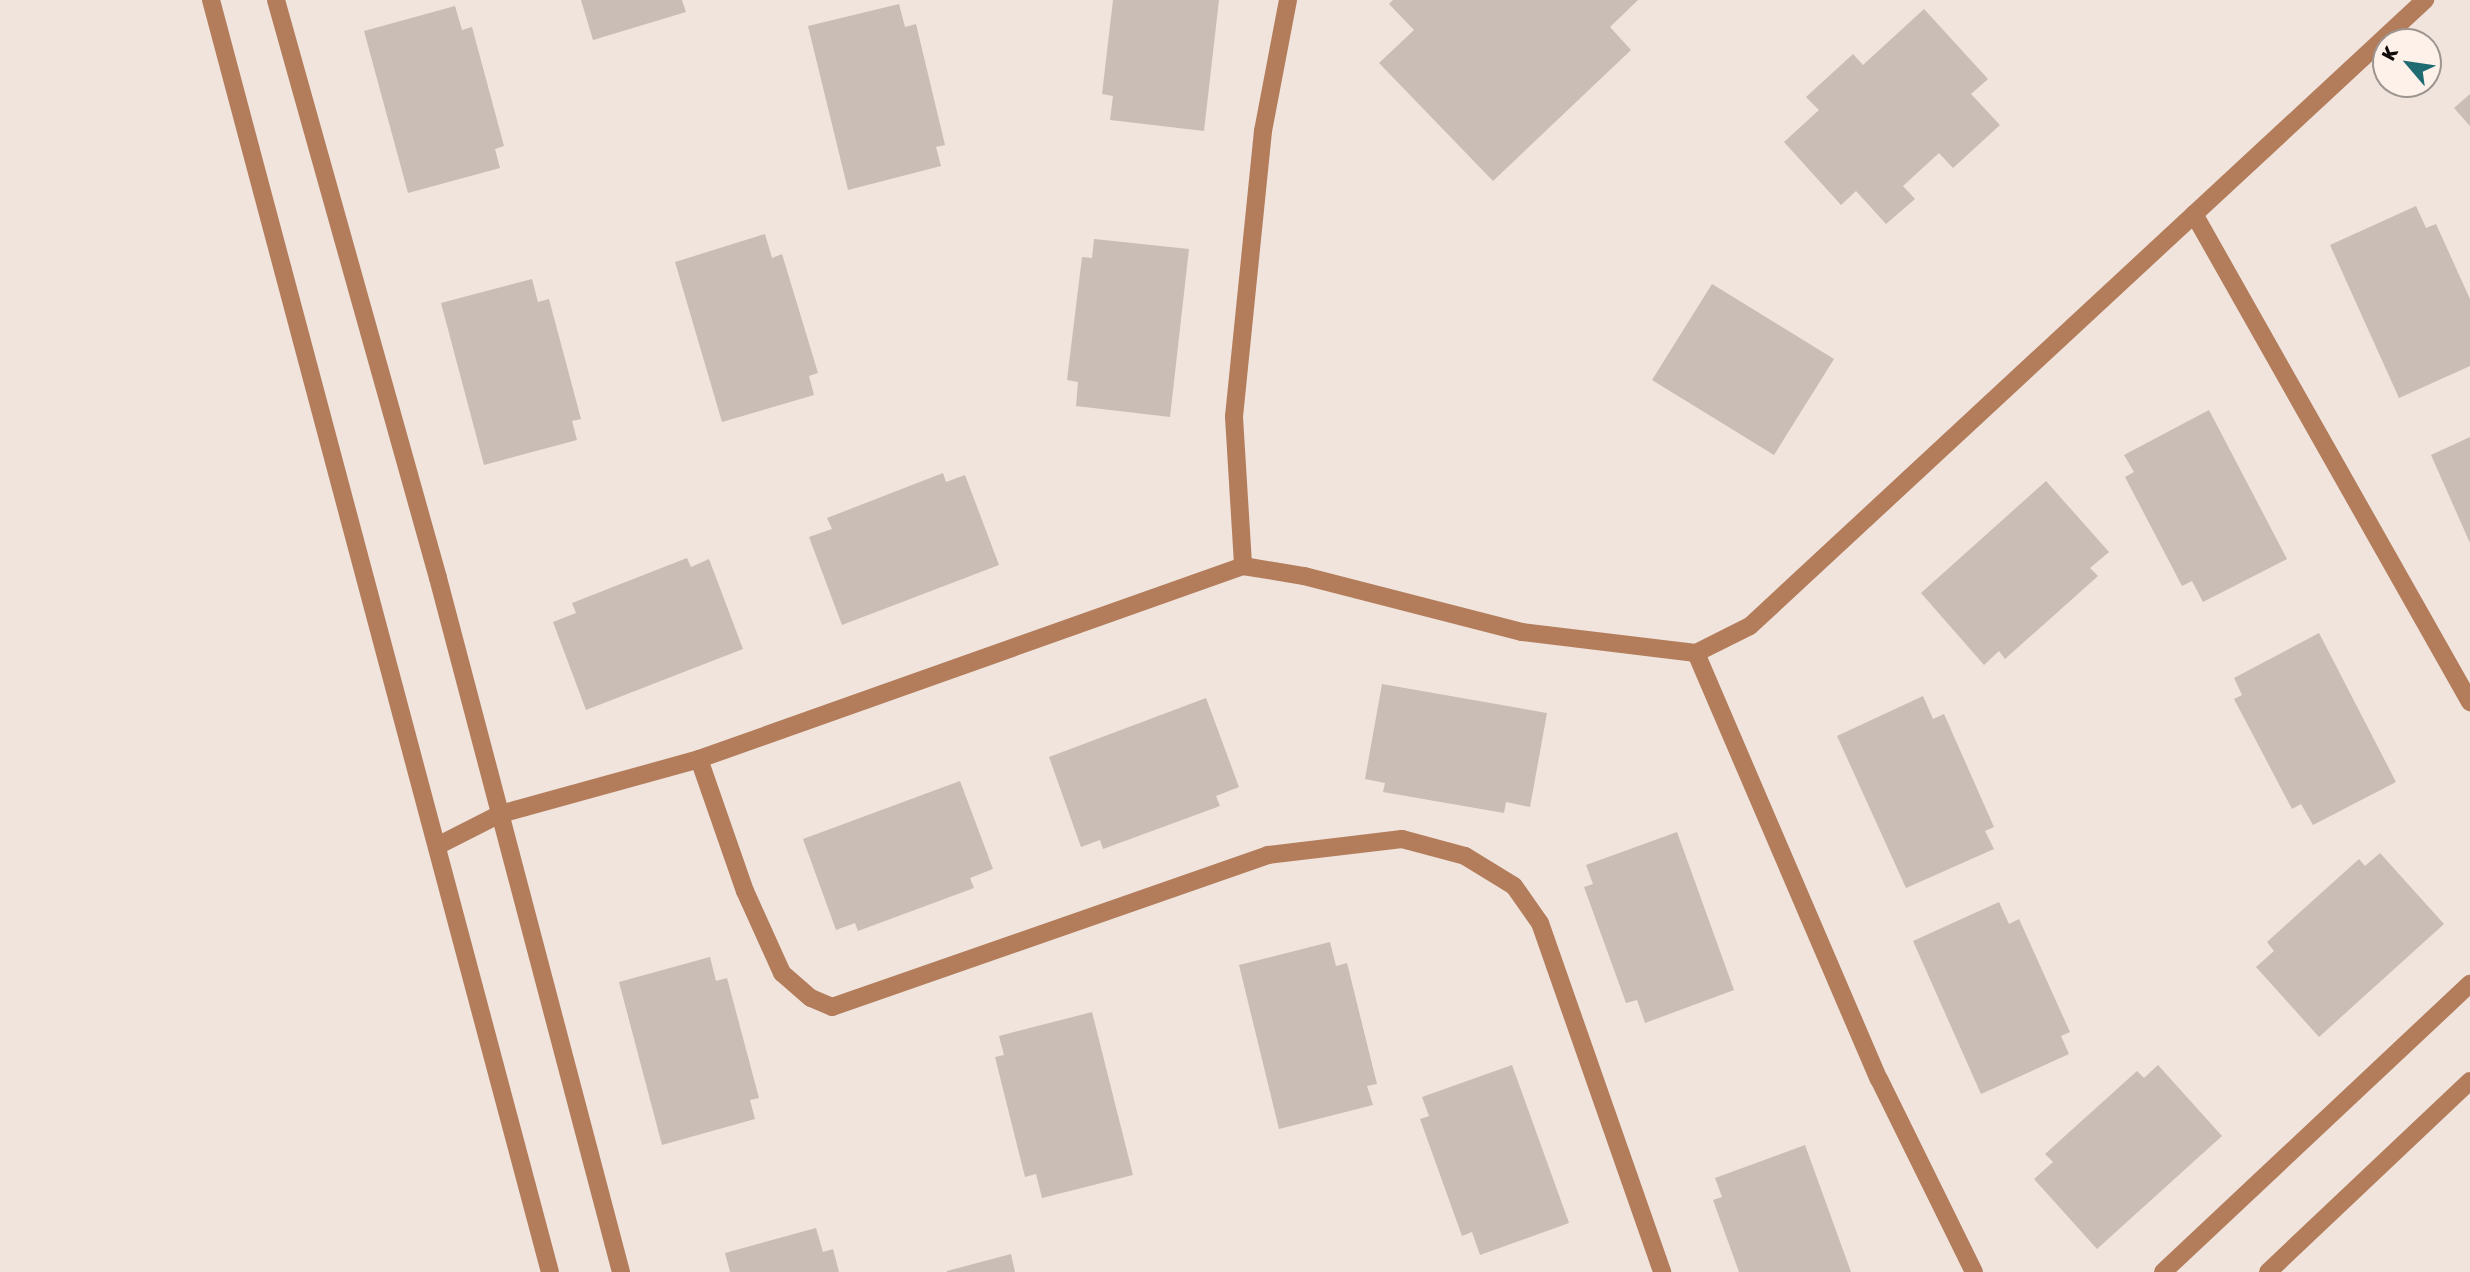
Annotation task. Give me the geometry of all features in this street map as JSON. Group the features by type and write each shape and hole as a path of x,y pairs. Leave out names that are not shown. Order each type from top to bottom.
{"street":[{"path":"211,0 439,845 550,1272"},
{"path":"276,0 500,814 621,1272"},
{"path":"1244,566 1234,417 1263,131 1287,0"},
{"path":"439,845 500,814 699,759 1244,566 1304,576 1522,632 1696,653 1750,626 2425,0"},
{"path":"2194,214 2470,702"},
{"path":"1696,653 1879,1079 1974,1272"},
{"path":"699,759 745,891 782,973 811,998 832,1007 1268,855 1402,839 1465,856 1514,886 1540,923 1662,1272"},
{"path":"2163,1272 2470,984"},
{"path":"2268,1272 2470,1081"}],"building":[{"path":"581,0 682,0 686,12 593,40"},
{"path":"1113,0 1219,0 1204,131 1110,120 1113,96 1102,94"},
{"path":"1393,0 1638,0 1610,27 1631,50 1493,181 1379,63 1414,30 1389,4"},
{"path":"899,4 905,27 916,24 945,145 936,147 941,166 848,190 808,26"},
{"path":"455,6 462,30 472,27 504,146 495,149 500,168 408,193 364,31"},
{"path":"1924,9 1988,79 1971,94 2000,125 1953,168 1939,153 1903,186 1915,199 1886,224 1856,191 1841,205 1784,142 1819,110 1806,97 1853,54 1863,65"},
{"path":"2470,94 2470,126 2454,108"},
{"path":"2416,206 2426,228 2436,224 2470,299 2470,366 2399,398 2330,245"},
{"path":"765,234 772,258 782,254 818,373 809,376 814,395 722,422 675,262"},
{"path":"1094,239 1189,249 1170,417 1076,406 1078,382 1067,380 1082,257 1092,258"},
{"path":"532,279 538,302 549,299 581,419 572,421 577,440 484,465 441,303"},
{"path":"1712,284 1834,359 1774,455 1652,380"},
{"path":"2209,410 2287,559 2203,602 2192,581 2182,586 2125,477 2134,472 2124,455"},
{"path":"2470,437 2470,543 2431,455"},
{"path":"943,473 946,482 965,475 999,565 842,625 809,537 832,529 827,518"},
{"path":"2046,481 2109,552 2090,568 2098,576 2005,659 1999,651 1984,665 1921,593"},
{"path":"687,558 691,567 709,559 743,649 586,710 553,622 576,613 572,603"},
{"path":"2319,633 2396,782 2313,825 2301,804 2292,809 2234,699 2242,695 2234,678"},
{"path":"1382,684 1547,713 1530,807 1506,802 1504,813 1383,792 1385,783 1365,779"},
{"path":"1923,696 1933,719 1944,714 1994,827 1985,831 1994,849 1906,888 1837,736"},
{"path":"1206,698 1239,787 1216,796 1220,806 1103,849 1100,840 1081,847 1049,757"},
{"path":"960,781 993,869 970,878 974,888 858,931 855,923 836,930 803,839"},
{"path":"1677,832 1734,990 1645,1023 1637,1000 1626,1003 1584,887 1593,884 1586,865"},
{"path":"2380,853 2444,924 2319,1037 2256,967 2274,951 2267,942 2359,859 2365,866"},
{"path":"1999,902 2009,924 2019,919 2070,1032 2061,1036 2069,1054 1981,1094 1913,941"},
{"path":"1330,942 1336,966 1347,963 1377,1084 1367,1086 1373,1105 1279,1129 1239,965"},
{"path":"710,957 716,981 727,978 759,1098 750,1100 755,1119 662,1145 619,982"},
{"path":"1092,1012 1133,1175 1042,1198 1036,1174 1025,1177 995,1057 1004,1055 999,1036"},
{"path":"1512,1065 1569,1223 1480,1255 1472,1232 1462,1236 1420,1119 1429,1116 1422,1097"},
{"path":"2158,1065 2222,1136 2097,1249 2034,1179 2053,1162 2045,1154 2137,1071 2144,1078"},
{"path":"1805,1145 1851,1272 1739,1272 1713,1200 1722,1197 1715,1178"},
{"path":"816,1228 823,1252 833,1249 839,1272 730,1272 725,1253"},
{"path":"1011,1254 1015,1272 947,1272 947,1271"}]}
